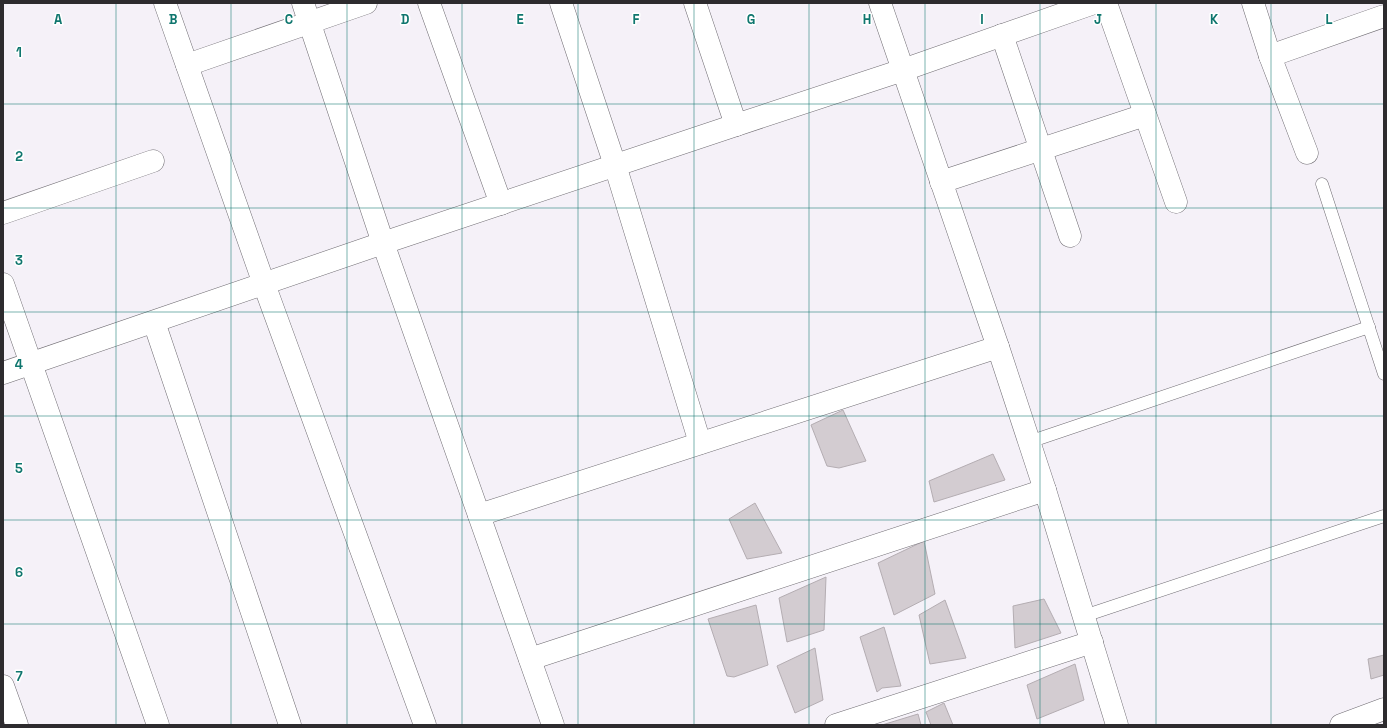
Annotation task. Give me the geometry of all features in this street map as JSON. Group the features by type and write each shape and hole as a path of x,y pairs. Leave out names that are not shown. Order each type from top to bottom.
{"street":[{"path":"165,3 264,284 425,725"},
{"path":"187,65 307,13 366,3"},
{"path":"429,3 501,204"},
{"path":"561,3 615,166 700,443"},
{"path":"695,3 736,125"},
{"path":"880,3 998,346 1045,490 1117,725"},
{"path":"3,373 383,243 903,70 1094,3"},
{"path":"1106,3 1176,202"},
{"path":"1253,3 1270,56 1307,153"},
{"path":"307,13 383,243 553,725"},
{"path":"1270,56 1384,16"},
{"path":"1002,35 1070,236"},
{"path":"941,182 1145,115"},
{"path":"3,213 153,161"},
{"path":"3,284 158,725"},
{"path":"154,322 290,725"},
{"path":"479,515 998,346"},
{"path":"530,659 1045,490"},
{"path":"836,725 1092,642"},
{"path":"3,686 17,725"},
{"path":"1341,725 1384,710"}],"lane":[{"path":"1322,184 1384,374"},
{"path":"1029,442 1369,327"},
{"path":"1084,616 1384,516"}],"building":[{"path":"843,410 866,461 839,468 827,466 811,425"},
{"path":"993,454 1005,480 934,502 929,481"},
{"path":"755,503 782,553 747,559 729,519"},
{"path":"924,541 935,594 894,615 878,563"},
{"path":"826,577 824,630 787,642 779,598"},
{"path":"1044,599 1061,633 1015,648 1013,606"},
{"path":"945,600 966,658 930,664 919,615"},
{"path":"756,605 768,665 734,677 727,676 708,619"},
{"path":"884,627 901,686 882,688 877,692 860,637"},
{"path":"815,648 823,700 795,713 777,666"},
{"path":"1384,655 1384,675 1371,679 1368,659"},
{"path":"1075,664 1084,700 1037,719 1027,685"},
{"path":"944,703 953,725 931,725 926,712"},
{"path":"918,714 921,725 882,725"}]}
